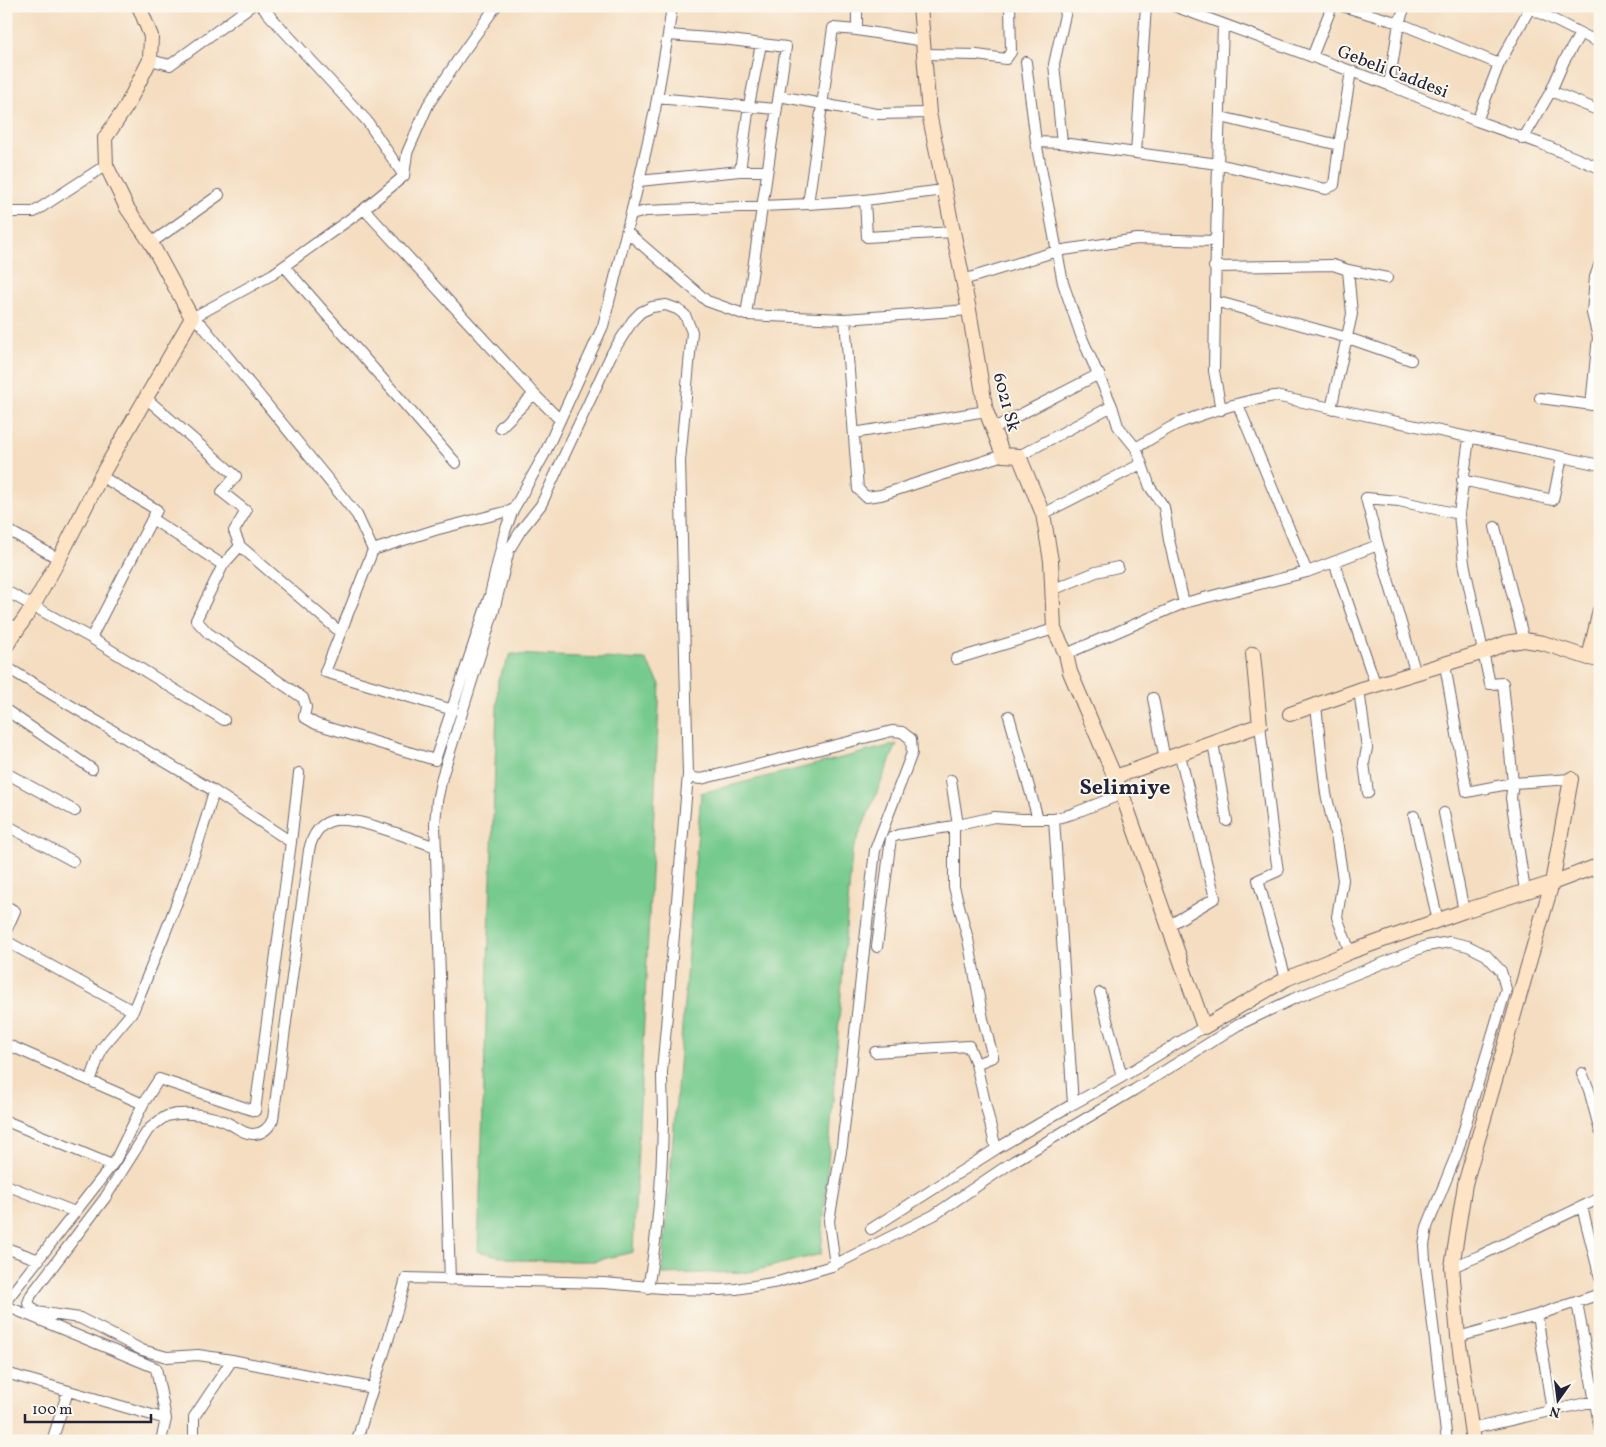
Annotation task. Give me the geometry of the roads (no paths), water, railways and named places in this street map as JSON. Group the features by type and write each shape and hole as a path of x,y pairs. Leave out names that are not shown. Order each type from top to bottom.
{"street":[{"path":"139,6 151,36 150,60 126,107 105,138 106,165 127,208 151,243 192,318 202,325 357,515 373,550 325,672 453,710"},
{"path":"150,60 170,65 251,6"},
{"path":"261,6 368,122 404,176"},
{"path":"6,646 12,626 33,606 101,476 192,318 284,266 364,209 404,176 407,153 428,105 496,6"},
{"path":"240,546 223,565 196,620 208,632 303,698 306,706 304,717 310,721 435,760 490,595 501,543 513,510 532,479 602,326 627,232 658,98 672,6"},
{"path":"857,6 857,30"},
{"name":"6021 Sk","path":"920,6 929,113 969,310 986,411 1003,455 1019,456 1043,514 1051,561 1054,629 1066,654 1070,672 1122,794 1204,1027"},
{"path":"808,204 832,28 857,30 924,47 1006,59 1011,52 1010,6"},
{"path":"1062,143 1054,64 1067,6"},
{"path":"1136,152 1146,6"},
{"name":"Gebeli Caddesi","path":"1174,6 1223,26 1389,85 1477,122 1539,143 1600,168"},
{"path":"1312,57 1332,6"},
{"path":"1342,6 1399,23 1499,64"},
{"path":"1389,85 1399,23 1405,6"},
{"path":"1477,122 1499,64 1529,7 1600,43"},
{"path":"1221,410 1214,370 1214,267 1223,26"},
{"path":"1523,139 1551,91 1564,61 1580,34"},
{"path":"668,35 786,47 746,315"},
{"path":"740,171 761,44"},
{"path":"1026,62 1036,142 1066,293 1082,338 1112,406 1118,426 1136,448 1150,486 1164,507 1169,540 1184,604"},
{"path":"1036,142 1062,143 1218,164 1326,189 1334,185 1351,71"},
{"path":"1551,91 1600,111"},
{"path":"779,96 876,114 929,113"},
{"path":"658,98 750,105 776,109"},
{"path":"1221,117 1339,145"},
{"path":"6,212 34,212 106,165"},
{"path":"639,182 740,171 767,171"},
{"path":"631,215 646,211 762,207 865,200 944,190"},
{"path":"151,243 219,195"},
{"path":"865,200 867,238 953,232"},
{"path":"364,209 560,420"},
{"path":"627,232 707,301 746,315 845,319 969,310"},
{"path":"963,280 1057,251 1137,239 1216,241"},
{"path":"1540,398 1595,405 1598,337 1592,313 1596,277 1600,263"},
{"path":"1214,267 1333,265 1387,278"},
{"path":"284,266 456,463"},
{"path":"1331,409 1352,314 1348,270"},
{"path":"1214,301 1348,338 1412,360"},
{"path":"450,1280 435,813 442,777 494,610 509,550 521,530 541,505 612,353 633,320 641,312 658,305 666,305 677,309 685,315 692,332 680,461 688,775 662,1072 663,1119 659,1204 653,1263 648,1288"},
{"path":"845,319 858,489 866,497 881,495 1003,455"},
{"path":"992,429 1099,374"},
{"path":"500,428 534,394"},
{"path":"1136,448 1176,425 1249,400 1275,396 1600,465"},
{"path":"147,399 236,476 222,492 246,512 234,531 240,546 340,632"},
{"path":"1238,405 1306,572"},
{"path":"1019,456 1112,406"},
{"path":"854,433 986,411"},
{"path":"1469,438 1459,514 1464,563 1490,684 1503,683 1513,783 1511,798 1525,890"},
{"path":"1462,480 1553,500 1562,457"},
{"path":"1043,514 1141,464"},
{"path":"91,638 157,510 101,476"},
{"path":"1416,674 1366,498 1400,501 1459,514"},
{"path":"373,550 436,530 513,510"},
{"path":"152,519 223,565"},
{"path":"1495,528 1524,640"},
{"path":"6,529 59,559"},
{"path":"1066,654 1184,604 1306,572 1378,545"},
{"path":"1334,562 1376,686"},
{"path":"1052,590 1096,572 1118,567"},
{"path":"6,591 91,638 224,720"},
{"path":"1290,714 1359,690 1484,652 1506,643 1524,640 1543,643 1595,659 1600,610"},
{"path":"956,659 1054,629"},
{"path":"1253,654 1278,871 1258,880 1286,979"},
{"path":"1445,664 1467,792 1513,783 1571,780 1552,883 1465,1184 1452,1267 1458,1336 1472,1435 1594,1400"},
{"path":"6,667 214,791 292,842"},
{"path":"1359,690 1367,748 1364,763 1368,793"},
{"path":"1153,698 1165,760"},
{"path":"1316,706 1326,794 1337,840 1343,880 1337,918 1350,952"},
{"path":"6,710 92,769"},
{"path":"1009,716 1038,819"},
{"path":"1115,778 1260,725"},
{"path":"688,775 694,778 701,778 892,731 902,732 911,739 912,753 908,768 875,850 842,1146 829,1221 835,1265"},
{"path":"1213,743 1228,821"},
{"path":"1168,926 1215,898 1180,755"},
{"path":"6,773 75,811"},
{"path":"6,1301 112,1164 143,1104 159,1079 255,1111 292,842 299,773"},
{"path":"951,780 956,826 954,887 968,939 983,1018 993,1057 976,1064"},
{"path":"90,1081 102,1048 134,1012 168,926 206,821 214,791"},
{"path":"877,947 891,838 898,835 956,826 994,817 1054,819 1072,814 1122,794"},
{"path":"1444,813 1464,911"},
{"path":"1414,816 1438,921"},
{"path":"372,1388 232,1360 198,1355 167,1357 142,1350 80,1318 36,1312 28,1303 31,1296 105,1198 148,1130 157,1122 167,1116 193,1114 228,1123 248,1134 255,1134 270,1127 273,1119 309,850 311,839 318,829 330,821 342,819 436,847"},
{"path":"1054,819 1073,1104"},
{"path":"6,825 73,861"},
{"path":"871,1230 996,1149 1122,1078 1286,979 1350,952 1600,865"},
{"path":"6,906 16,911 6,932"},
{"path":"6,941 134,1012"},
{"path":"356,1441 397,1315 406,1278 604,1283 648,1288 736,1289 778,1282 835,1265 934,1214 1014,1160 1134,1090 1238,1025 1293,999 1426,946 1450,942 1468,946 1486,955 1501,971 1506,989 1457,1153 1426,1227 1424,1237 1447,1441"},
{"path":"1100,993 1122,1078"},
{"path":"6,1044 143,1104"},
{"path":"875,1052 969,1046 976,1064 996,1149"},
{"path":"1582,1073 1589,1090 1600,1131"},
{"path":"6,1121 112,1164"},
{"path":"6,1185 75,1212"},
{"path":"1452,1267 1600,1198"},
{"path":"1582,1207 1600,1278"},
{"path":"6,1248 39,1260"},
{"path":"1458,1336 1537,1315 1600,1294"},
{"path":"1577,1302 1600,1430"},
{"path":"6,1306 156,1368 166,1419 161,1441"},
{"path":"1537,1315 1552,1411"},
{"path":"194,1441 194,1417 232,1360"},
{"path":"6,1373 166,1419"},
{"path":"52,1441 68,1391"}],"district":[{"name":"Selimiye","path":"1125,786"}]}
